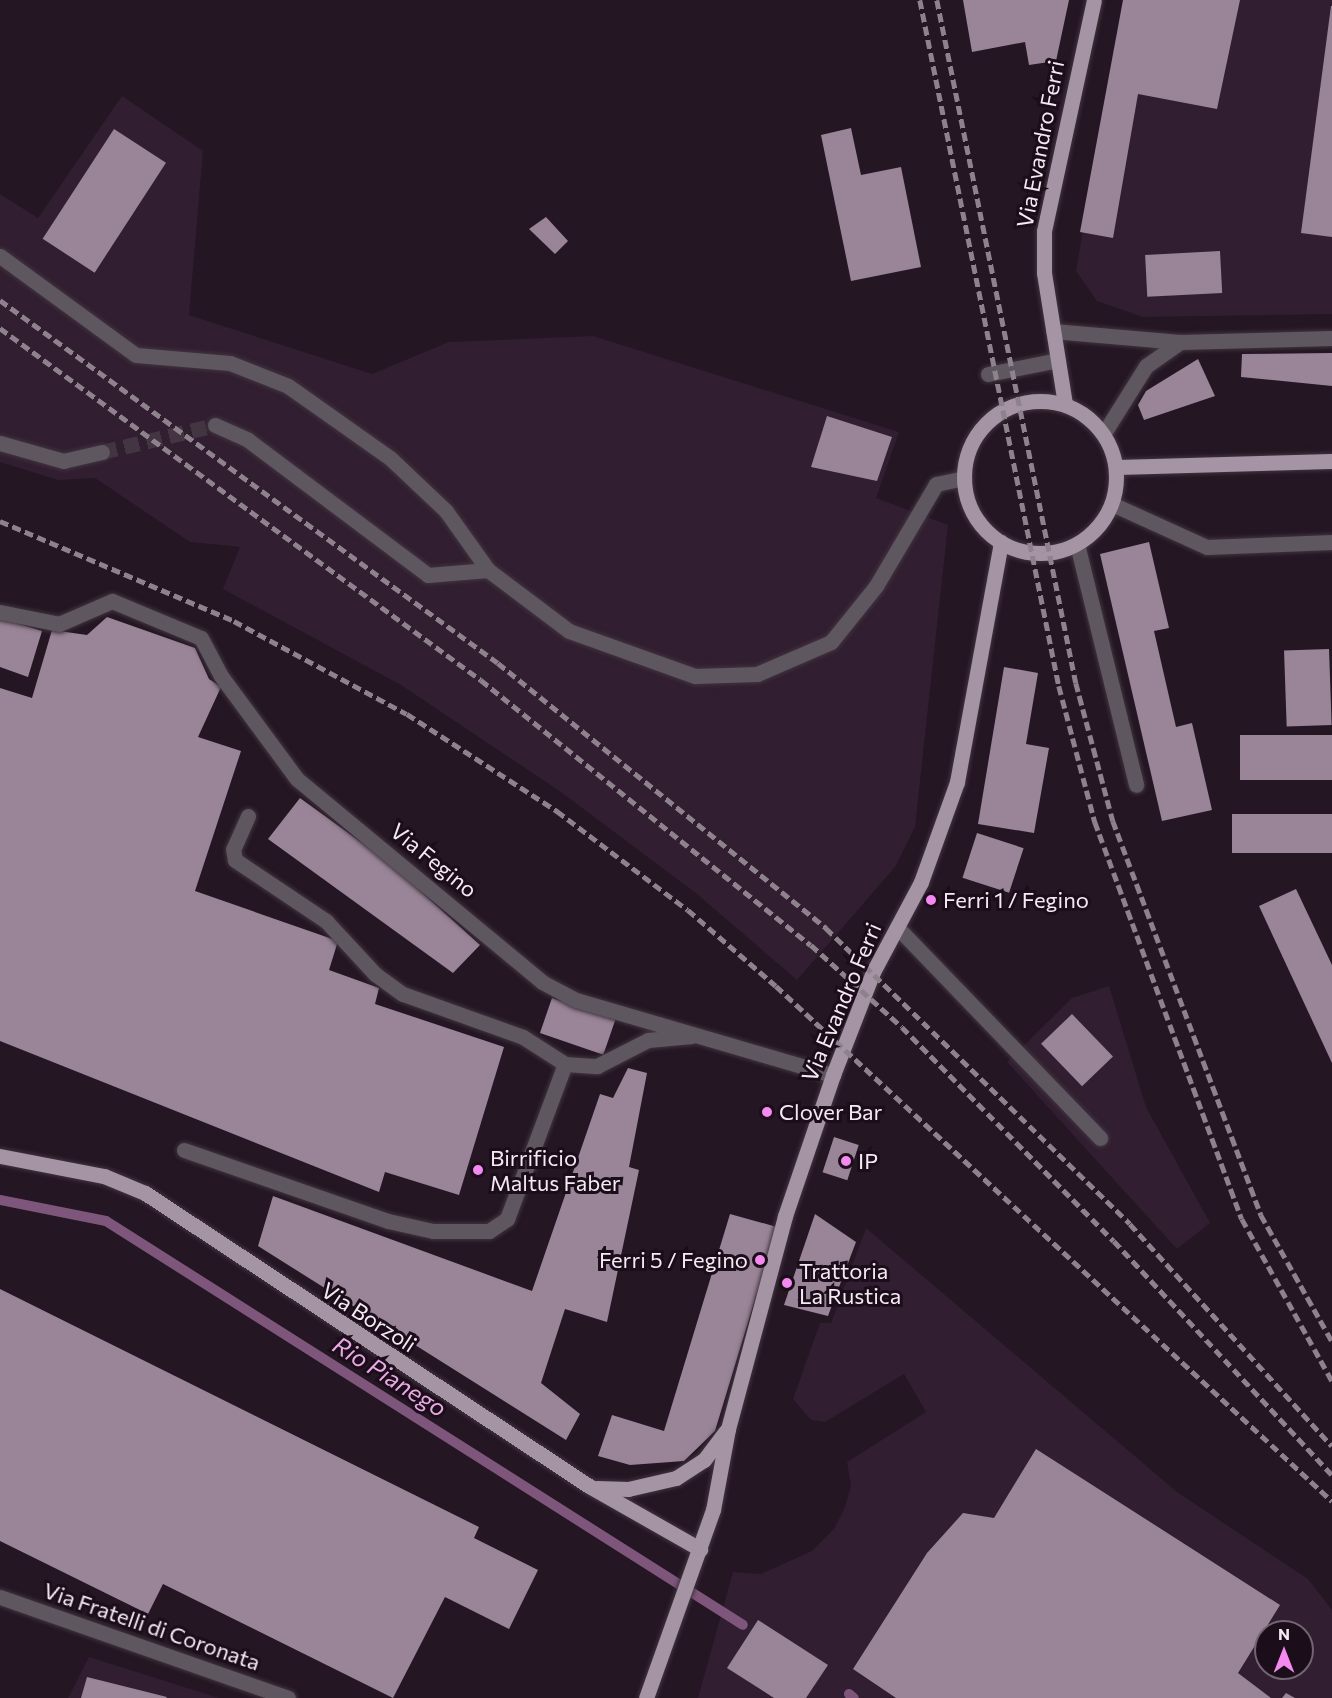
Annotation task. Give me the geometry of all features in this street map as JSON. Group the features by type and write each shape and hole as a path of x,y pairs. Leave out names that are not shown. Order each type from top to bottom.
{"main road":[{"name":"Via Evandro Ferri","path":"1065,404 1043,252 1048,198 1094,0"},
{"path":"1017,404 1065,404 1104,433 1116,466 1112,504 1098,527 1077,544 1026,552 1001,542 981,525 964,478 967,454 995,415 1017,404"},
{"path":"1116,466 1332,460"},
{"name":"Via Evandro Ferri","path":"646,1698 713,1510 728,1429 785,1216 833,1075 897,927 921,882 957,782 1001,542"},
{"name":"Via Borzoli","path":"0,1156 104,1176 145,1193 589,1486 700,1549"},
{"path":"589,1486 628,1489 665,1483 704,1460 728,1429"}],"street":[{"path":"0,256 136,355 230,363 288,386 390,458 446,511 488,570 569,631 695,676 757,674 831,642 876,586 936,484 964,478"},
{"path":"1053,331 1179,342 1332,338"},
{"path":"1104,433 1146,366 1179,342"},
{"path":"988,374 1058,360"},
{"path":"216,425 248,440 428,575 488,570"},
{"path":"0,443 63,461 102,452"},
{"path":"1112,504 1207,547 1332,542"},
{"path":"1077,544 1136,784"},
{"name":"Via Fegino","path":"0,612 58,624 112,600 201,638 221,676 297,779 542,982 576,999 833,1075"},
{"path":"184,1150 388,1221 433,1231 489,1231 507,1218 565,1064 523,1037 403,994 375,974 326,921 235,860 233,849 248,816"},
{"path":"897,927 1100,1138"},
{"name":"Via Fegino","path":"565,1064 597,1066 648,1040 701,1036"},
{"name":"Via Fratelli di Coronata","path":"0,1597 288,1698"}],"shaded area":[{"path":"1123,0 1332,0 1332,314 1143,317 1097,301 1076,271"},
{"path":"122,96 203,151 189,315 372,374 449,342 593,336 899,432 876,498 948,525 915,827 895,867 797,980 697,894 558,790 401,685 223,589 240,547 190,542 95,478 58,480 0,462 0,194 38,218"},
{"path":"1109,986 1146,1107 1210,1223 1177,1249 1007,1062 1072,998"},
{"path":"866,1228 1177,1492 1308,1579 1332,1610 1332,1698 698,1698 733,1572 761,1574 812,1551 834,1529 845,1507 851,1486 847,1462 926,1412 904,1374 825,1422 811,1420 793,1399 820,1323 831,1323"},
{"path":"89,1657 219,1698 68,1698"}],"building":[{"path":"963,0 1069,0 1056,61 1029,65 1025,42 972,52"},
{"path":"1123,0 1240,0 1217,109 1138,94 1113,238 1080,232"},
{"path":"1332,6 1332,237 1301,233"},
{"path":"851,128 861,175 901,167 921,267 851,281 821,135"},
{"path":"114,129 166,163 95,273 43,239"},
{"path":"546,217 568,241 555,254 529,229"},
{"path":"1220,251 1222,293 1147,297 1145,255"},
{"path":"1332,353 1332,386 1241,377 1242,354"},
{"path":"1198,359 1215,396 1144,420 1138,405 1146,391"},
{"path":"827,416 892,437 877,481 811,467"},
{"path":"1149,542 1169,628 1154,631 1176,727 1192,723 1212,810 1162,821 1100,554"},
{"path":"107,617 195,648 209,679 221,687 198,737 241,751 195,891 338,941 329,970 379,988 375,1004 504,1047 459,1195 385,1172 379,1192 0,1041 0,688 32,698 52,630 87,635"},
{"path":"0,618 42,631 28,677 0,667"},
{"path":"1329,649 1332,725 1287,727 1284,651"},
{"path":"1004,667 1038,673 1026,744 1049,748 1034,833 978,824"},
{"path":"1240,735 1332,735 1332,780 1240,780"},
{"path":"300,798 387,861 480,945 453,973 268,839"},
{"path":"1232,814 1332,814 1332,853 1232,853"},
{"path":"977,833 1024,848 1009,893 962,878"},
{"path":"1296,889 1332,965 1332,1063 1259,906"},
{"path":"552,998 615,1020 603,1055 540,1033"},
{"path":"1072,1014 1113,1056 1082,1086 1041,1044"},
{"path":"628,1068 647,1073 629,1167 639,1170 607,1322 565,1309 541,1383 580,1414 566,1440 258,1246 273,1196 532,1291 600,1094 613,1098"},
{"path":"834,1137 859,1145 847,1180 823,1172"},
{"path":"730,1214 777,1227 715,1431 684,1461 630,1465 598,1456 612,1415 664,1431"},
{"path":"815,1214 856,1242 828,1316 784,1305"},
{"path":"0,1289 479,1527 474,1538 538,1570 509,1629 445,1597 393,1698 163,1584 148,1614 0,1541"},
{"path":"1036,1449 1280,1605 1271,1620 1254,1620 1254,1647 1238,1673 1271,1698 896,1698 853,1669 927,1553 963,1513 994,1518"},
{"path":"758,1620 828,1665 806,1698 774,1698 727,1668"},
{"path":"87,1677 167,1697 81,1698"},
{"path":"1286,1693 1295,1698 1282,1698"}],"waterway":[{"name":"Rio Pianego","path":"0,1200 106,1221 743,1625"},
{"name":"Rio Pianego","path":"849,1694 854,1698"}],"tunnel":[{"path":"102,452 215,425"}],"railway":[{"path":"920,0 1059,686 1095,822 1242,1219 1332,1381"},
{"path":"937,0 1076,683 1113,821 1261,1215 1332,1341"},
{"path":"0,300 498,663 826,928 1130,1224 1332,1446"},
{"path":"0,328 481,680 811,945 902,1027 1114,1241 1332,1475"},
{"path":"0,521 234,621 407,714 557,811 688,910 776,986 1332,1501"}],"place":[{"name":"Ferri 1 / Fegino","path":"931,900"},
{"name":"Clover Bar","path":"767,1112"},
{"name":"IP","path":"846,1161"},
{"name":"Birrificio Maltus Faber","path":"478,1170"},
{"name":"Ferri 5 / Fegino","path":"760,1260"},
{"name":"Trattoria La Rustica","path":"787,1283"}]}
